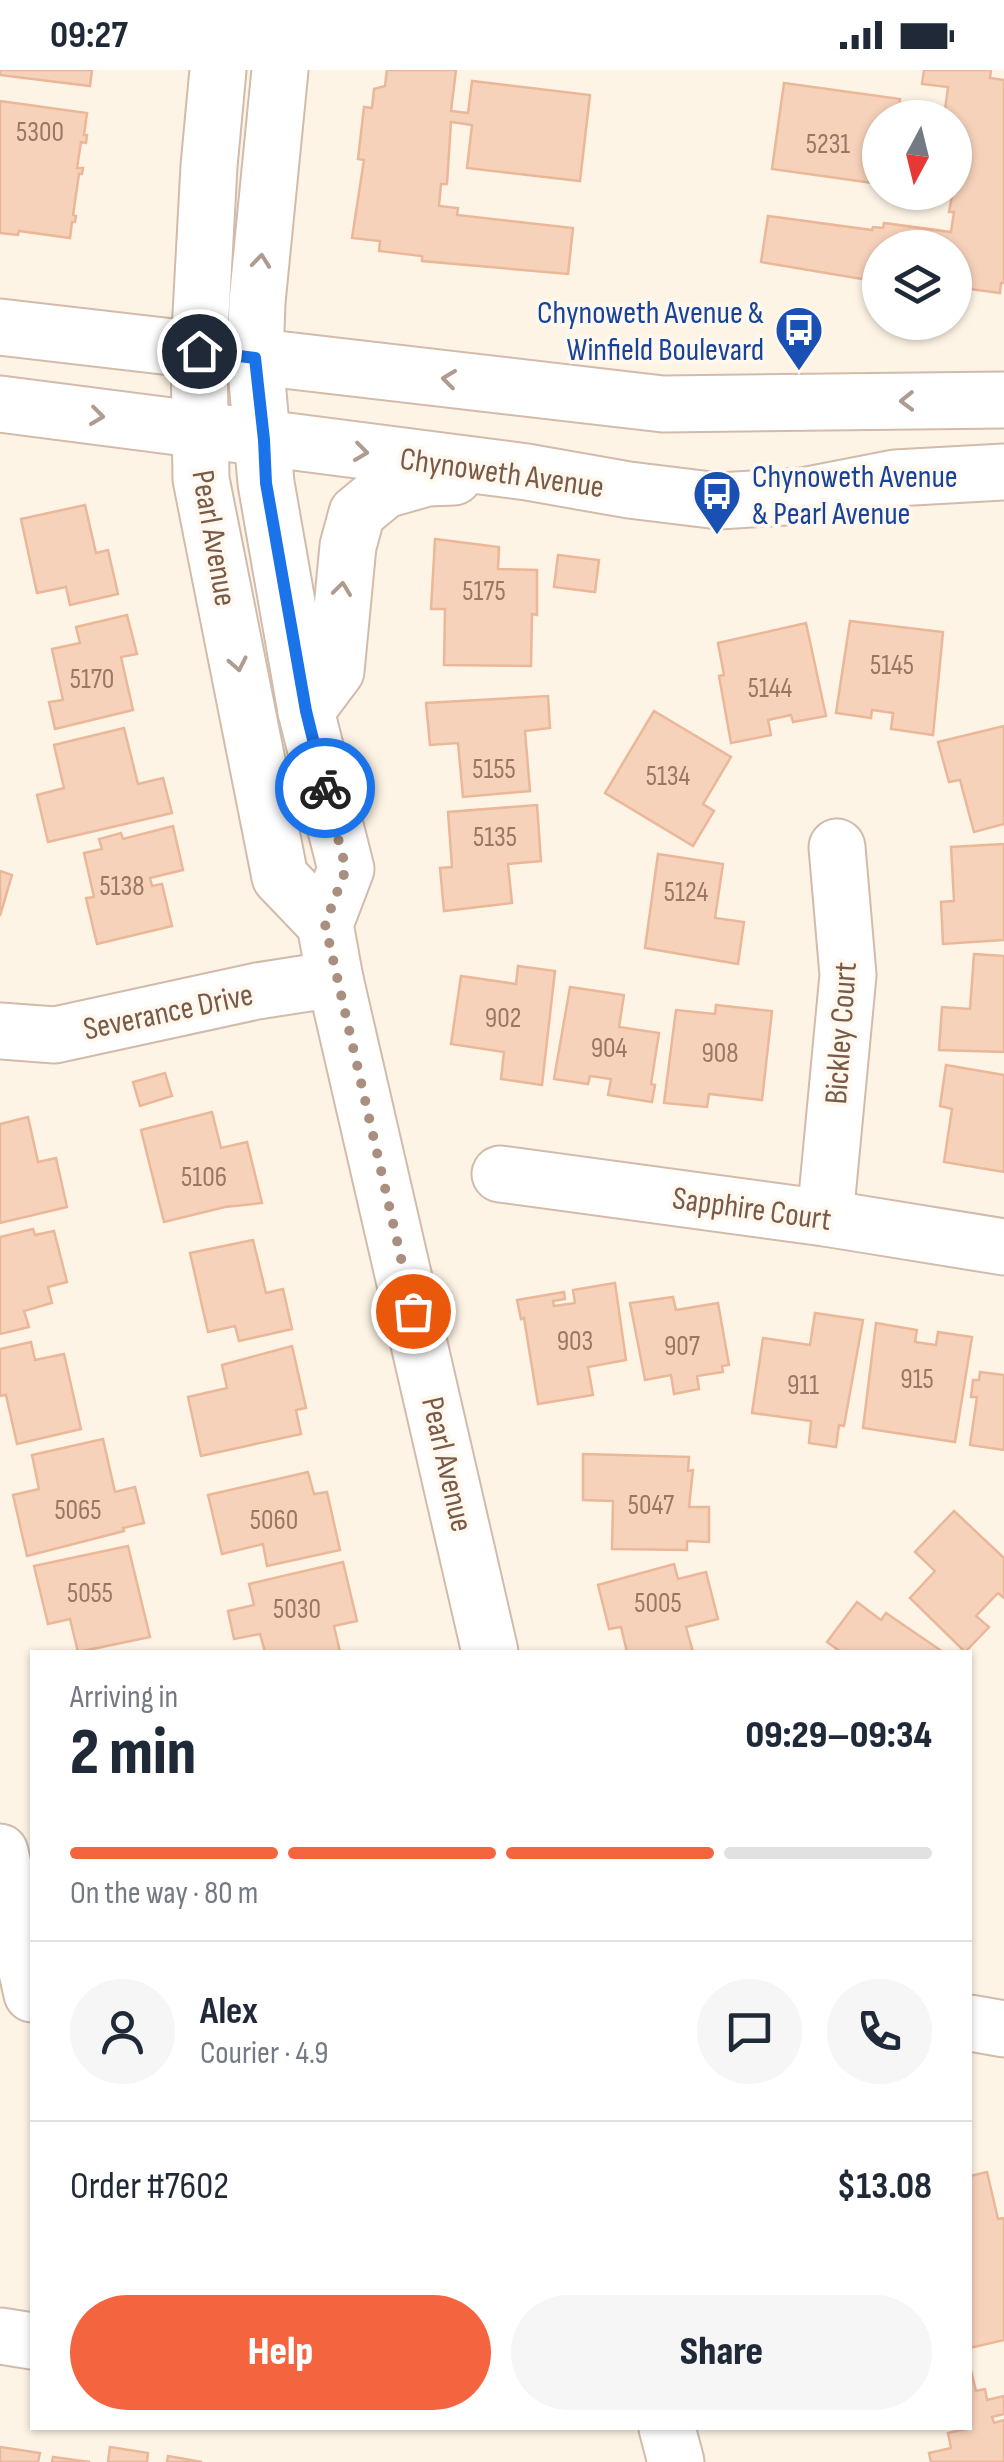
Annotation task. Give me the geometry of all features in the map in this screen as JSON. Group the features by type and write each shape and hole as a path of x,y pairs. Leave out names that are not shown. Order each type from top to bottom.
{"street":[{"name":"Pearl Avenue","path":"218,70 199,351 201,479 280,877 325,924"},
{"name":"Pearl Avenue","path":"280,70 255,358 266,483 306,711 346,869 325,924 335,979 490,1650"},
{"path":"0,328 663,404 1004,400"},
{"name":"Chynoweth Avenue","path":"0,404 527,472 719,501 803,496 895,478 1004,472"},
{"path":"306,711 336,671 348,546 357,513 385,490 427,478 527,472"},
{"name":"Bickley Court","path":"826,1218 848,975 837,848"},
{"name":"Severance Drive","path":"0,1031 55,1035 257,991 335,979"},
{"name":"Sapphire Court","path":"500,1174 826,1218 1004,1247"},
{"path":"0,1852 30,1985"},
{"path":"972,2023 1004,2028"},
{"path":"0,2336 30,2339"},
{"path":"668,2430 676,2462"}],"building":[{"path":"0,70 92,70 90,86 0,75"},
{"path":"387,70 456,70 451,111 468,113 472,81 590,95 580,181 467,168 472,125 451,122 447,184 441,184 439,206 458,208 457,215 573,228 568,274 422,261 422,256 379,251 380,241 352,238 364,160 358,159 364,107 372,108 374,89 385,86"},
{"path":"924,70 991,70 990,78 1004,80 1004,283 1000,293 972,289 972,230 951,230 954,212 949,210 972,210 972,100 946,100 948,87 922,84"},
{"path":"784,83 900,99 862,100 862,182 772,169"},
{"path":"0,101 87,113 86,143 81,142 77,168 83,168 70,238 19,231 18,235 0,233"},
{"path":"768,216 872,230 862,230 862,279 761,262"},
{"path":"884,223 936,230 872,230 883,228"},
{"path":"85,505 96,553 108,550 118,594 70,605 66,587 37,593 21,519"},
{"path":"435,539 499,547 498,569 537,570 531,666 444,665 445,609 431,609"},
{"path":"558,555 599,560 595,592 554,587"},
{"path":"127,615 137,654 121,657 133,710 55,729 49,702 63,700 52,649 80,643 76,627"},
{"path":"850,621 943,632 933,735 891,729 893,713 872,710 871,718 836,713"},
{"path":"806,623 826,716 793,722 791,715 768,720 771,735 731,743 719,676 724,675 718,643"},
{"path":"548,696 550,728 525,731 530,791 463,797 458,743 430,745 426,703"},
{"path":"654,711 731,757 703,804 714,811 693,846 605,793"},
{"path":"1004,726 1004,824 974,832 960,780 949,782 938,742"},
{"path":"124,728 138,784 163,778 172,813 48,842 37,795 64,788 54,745"},
{"path":"537,805 541,861 508,864 512,903 444,911 440,868 452,867 448,812"},
{"path":"173,826 183,870 150,878 152,886 162,884 172,926 97,944 86,898 94,897 84,853 102,849 99,839 121,833 123,839"},
{"path":"1004,844 1004,940 943,944 941,902 954,901 951,847"},
{"path":"658,854 723,864 715,918 744,922 738,964 645,948"},
{"path":"0,871 12,875 0,916"},
{"path":"974,954 1004,956 1004,1052 939,1050 942,1007 970,1009"},
{"path":"518,966 555,971 542,1085 501,1079 504,1052 451,1044 461,976 516,984"},
{"path":"570,987 624,995 619,1027 659,1033 652,1102 608,1095 611,1079 590,1076 588,1084 554,1079"},
{"path":"716,1005 772,1011 762,1100 709,1094 707,1107 664,1103 676,1010 715,1014"},
{"path":"946,1065 1004,1075 1004,1172 944,1162 952,1109 940,1106"},
{"path":"165,1073 172,1096 140,1106 133,1082"},
{"path":"212,1112 221,1148 247,1142 262,1203 225,1207 164,1222 141,1130"},
{"path":"28,1117 38,1162 56,1158 67,1207 0,1223 0,1124"},
{"path":"33,1229 35,1235 54,1231 67,1282 48,1287 52,1303 24,1311 29,1327 0,1334 0,1237"},
{"path":"253,1240 266,1293 283,1289 292,1329 239,1341 235,1326 208,1332 190,1253"},
{"path":"615,1283 626,1360 588,1367 593,1395 538,1404 524,1318 521,1319 517,1300 564,1292 565,1299 553,1301 554,1306 575,1303 573,1290"},
{"path":"673,1297 676,1310 718,1303 729,1365 722,1366 723,1372 697,1376 699,1389 674,1394 671,1375 645,1380 630,1303"},
{"path":"815,1313 863,1320 844,1426 839,1425 836,1447 809,1443 811,1421 752,1413 763,1338 810,1345"},
{"path":"876,1323 917,1330 915,1342 936,1345 938,1332 972,1337 955,1442 863,1428"},
{"path":"31,1342 35,1360 64,1354 81,1429 17,1444 6,1395 0,1396 0,1349"},
{"path":"292,1346 306,1408 296,1410 301,1434 201,1456 188,1397 227,1388 222,1365"},
{"path":"980,1372 1004,1375 1004,1450 970,1445 977,1397 971,1397 973,1380 979,1380"},
{"path":"103,1439 115,1492 135,1487 144,1523 27,1556 13,1495 39,1489 32,1455"},
{"path":"583,1454 689,1457 688,1471 693,1470 689,1507 709,1507 709,1542 687,1541 687,1550 612,1549 613,1501 583,1500"},
{"path":"308,1472 314,1494 327,1492 340,1550 267,1566 263,1544 222,1554 208,1495"},
{"path":"954,1511 1004,1558 1004,1598 998,1593 976,1616 989,1627 967,1650 910,1598 935,1571 915,1552"},
{"path":"128,1546 150,1637 78,1650 70,1619 48,1624 34,1566"},
{"path":"343,1562 357,1621 334,1626 340,1650 264,1650 260,1634 234,1639 228,1611 254,1605 249,1584"},
{"path":"674,1564 678,1579 706,1572 718,1619 686,1627 692,1650 627,1650 621,1627 609,1629 598,1585"},
{"path":"857,1602 881,1620 886,1613 940,1650 838,1650 827,1642"},
{"path":"987,2172 998,2219 1004,2218 1004,2340 972,2348 972,2176"},
{"path":"972,2374 976,2391 985,2389 987,2400 1004,2396 1004,2414 992,2417 994,2423 1004,2420 1004,2462 931,2462 929,2453 951,2448 948,2433 972,2430"},
{"path":"0,2447 40,2453 38,2462 0,2462"},
{"path":"110,2447 148,2453 147,2462 108,2462"},
{"path":"168,2456 202,2462 167,2462"},
{"path":"53,2457 90,2462 52,2462"}],"way so far":[{"path":"325,788 346,869 325,924 413,1311"}],"place":[{"name":"Chynoweth Avenue & Winfield Boulevard","path":"799,372"},
{"name":"Chynoweth Avenue & Pearl Avenue","path":"717,536"}],"route":[{"path":"199,351 255,358 266,483 306,711 325,788"}]}
